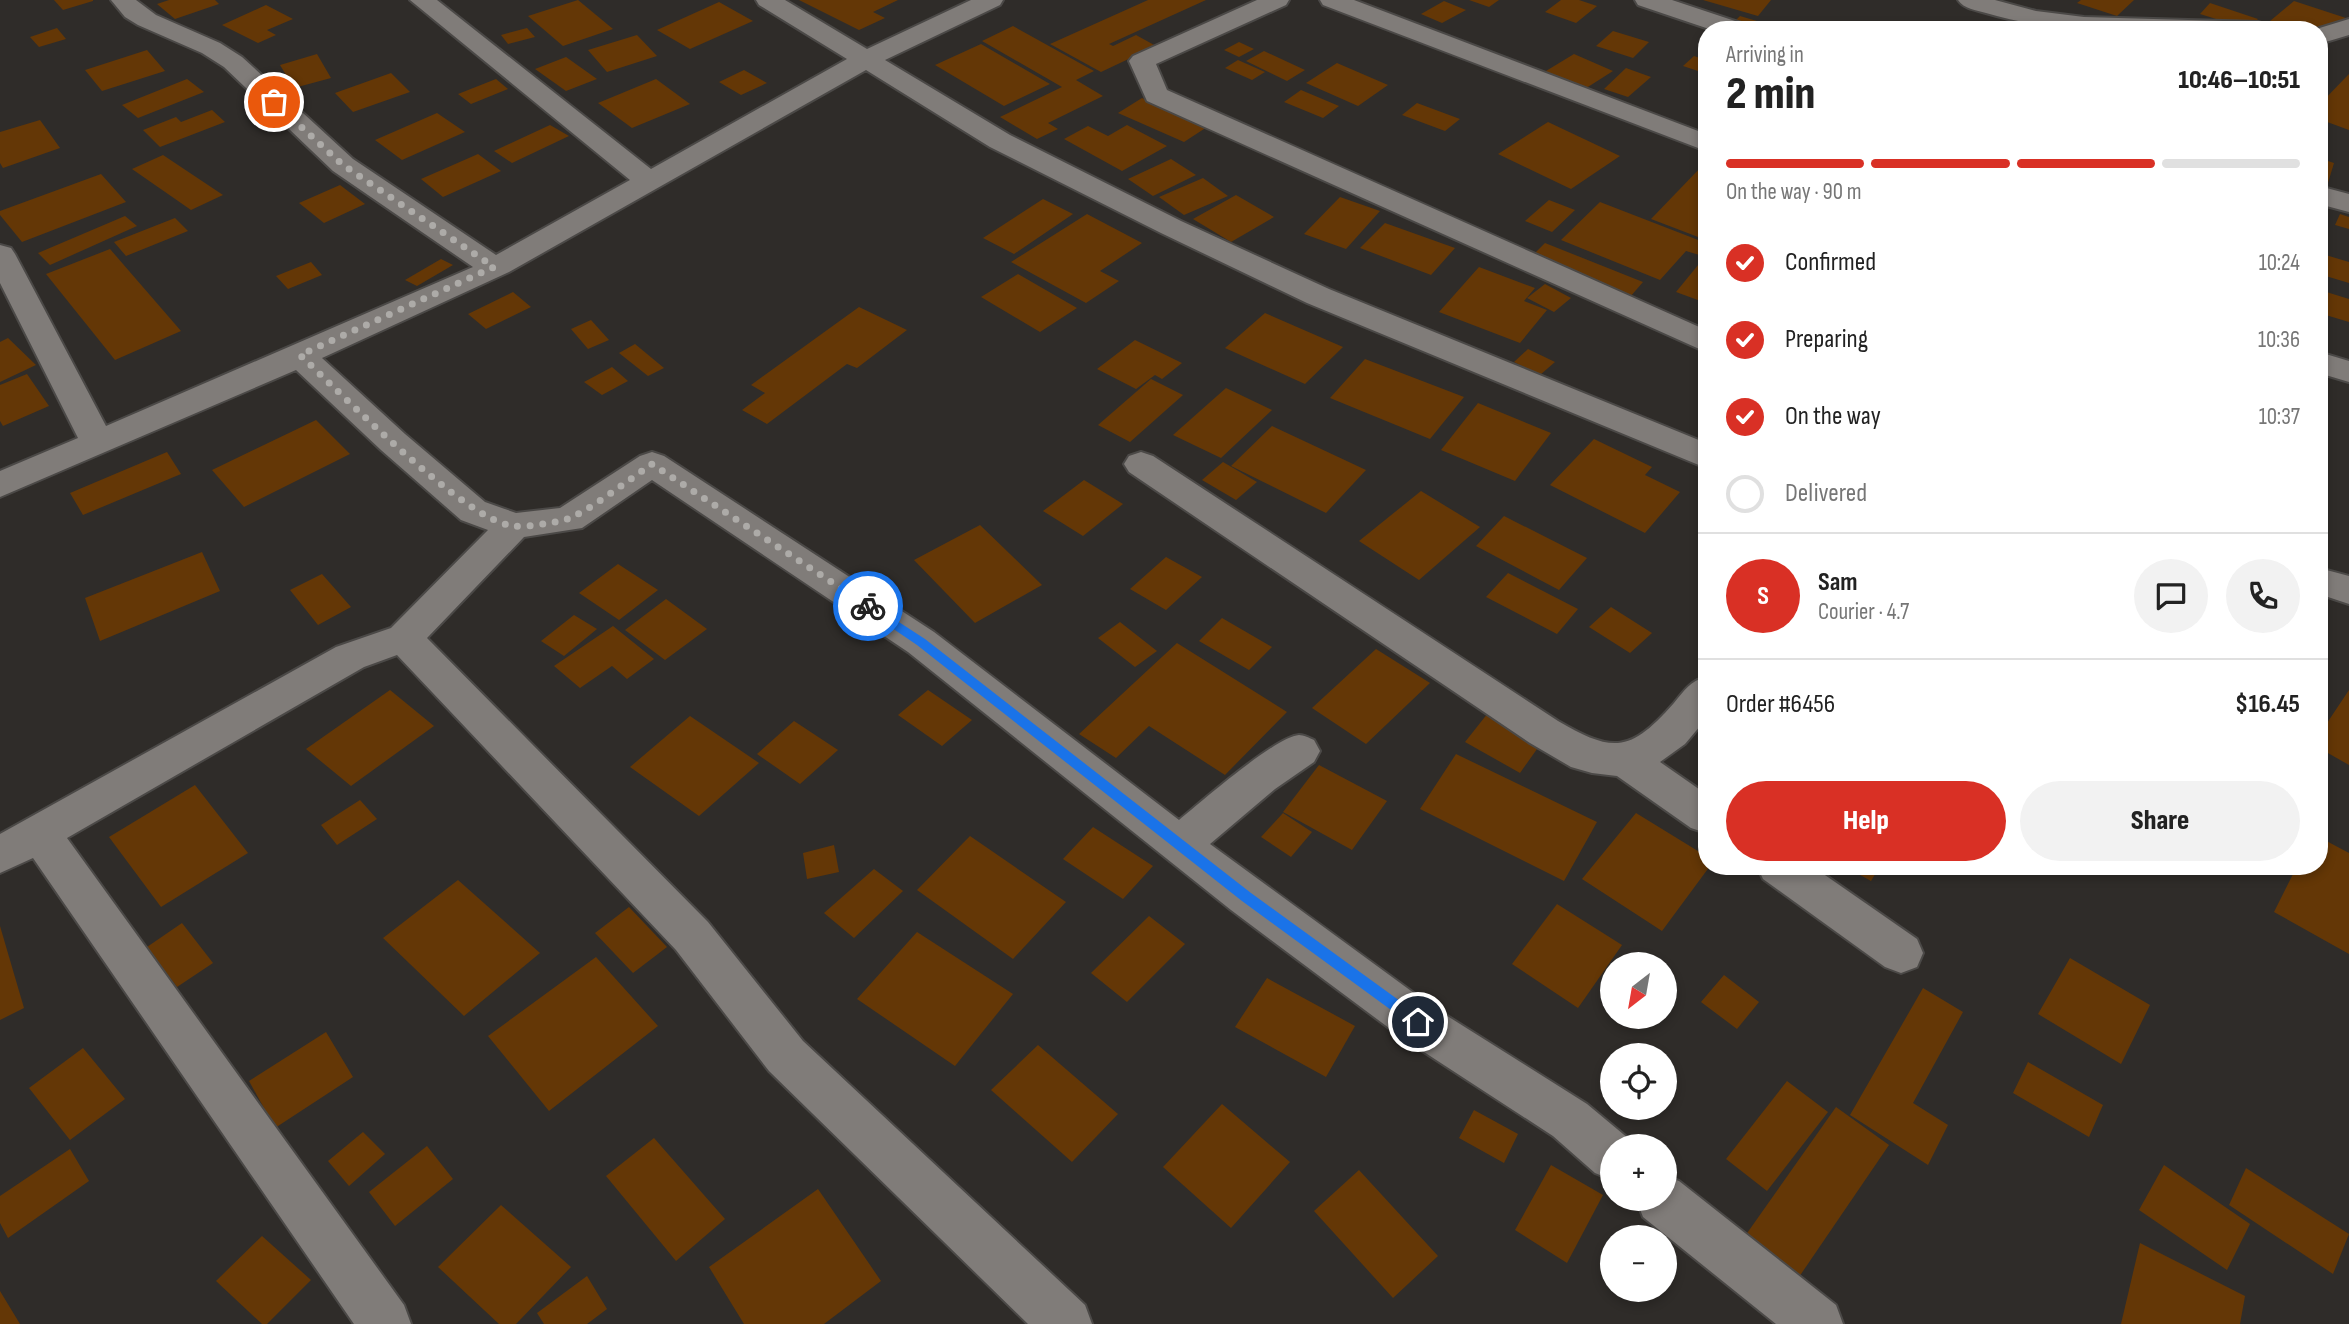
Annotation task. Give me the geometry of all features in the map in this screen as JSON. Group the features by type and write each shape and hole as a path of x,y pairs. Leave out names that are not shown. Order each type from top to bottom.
{"street":[{"path":"123,0 140,16 211,48 233,62 343,165 494,267"},
{"path":"422,0 650,181"},
{"path":"768,0 1000,141 1171,227 1318,296 1698,453"},
{"path":"0,485 300,355 494,267 863,60 920,30 991,0"},
{"path":"1277,0 1142,61 1156,95 1698,338"},
{"path":"1332,0 1698,140"},
{"path":"1647,0 1711,21"},
{"path":"1970,0 1998,10 2054,21"},
{"path":"2328,33 2349,27"},
{"path":"2328,197 2349,203"},
{"path":"0,254 98,443"},
{"path":"300,355 393,442 473,510 513,526 569,519 652,464 921,642 1178,845 1418,1022 1570,1120 1600,1146"},
{"path":"2328,365 2349,372"},
{"path":"1141,464 1544,732 1591,757 1626,760 1650,751 1698,700"},
{"path":"385,1324 19,844 350,657 404,638 513,526"},
{"path":"2328,584 2349,590"},
{"path":"404,638 692,936 786,1056 1066,1324"},
{"path":"1178,845 1261,777 1300,751"},
{"path":"1626,760 1698,810"},
{"path":"1791,875 1901,953"},
{"path":"1676,1211 1817,1324"}],"building":[{"path":"54,0 93,0 93,1 63,10"},
{"path":"169,0 215,0 219,4 175,19 157,4"},
{"path":"578,0 613,29 563,46 528,16"},
{"path":"799,0 898,0 873,12 885,18 859,30"},
{"path":"1148,0 1206,0 1109,44 1113,46 1136,35 1156,46 1101,72 1050,44"},
{"path":"1469,0 1499,0 1489,7"},
{"path":"1561,0 1579,0 1597,6 1576,23 1545,12"},
{"path":"1703,0 1771,0 1758,16"},
{"path":"2081,0 2134,0 2117,16 2077,3"},
{"path":"1444,1 1466,10 1442,23 1421,14"},
{"path":"2294,1 2346,18 2328,34 2328,21 2270,21"},
{"path":"719,2 753,21 690,49 657,30"},
{"path":"2210,3 2258,19 2222,21 2200,14"},
{"path":"266,5 293,19 267,30 276,35 258,43 222,25"},
{"path":"1740,16 1757,21 1735,21"},
{"path":"1013,26 1094,71 1076,80 1103,96 1048,123 1058,129 1037,139 1000,117 1062,87 982,41"},
{"path":"57,28 66,39 39,47 30,37"},
{"path":"527,28 535,37 508,44 501,35"},
{"path":"1613,31 1649,42 1633,58 1596,46"},
{"path":"637,35 657,56 607,72 588,50"},
{"path":"1239,42 1254,49 1239,57 1224,50"},
{"path":"981,44 1050,84 1004,106 935,65"},
{"path":"147,50 165,71 102,91 85,70"},
{"path":"1264,51 1305,70 1287,81 1246,61"},
{"path":"317,54 331,78 294,88 280,65"},
{"path":"1574,54 1613,71 1580,92 1541,74"},
{"path":"1694,56 1698,57 1698,71 1683,66"},
{"path":"566,57 597,79 566,91 535,69"},
{"path":"1238,60 1265,72 1252,80 1225,68"},
{"path":"1337,63 1388,85 1358,106 1306,83"},
{"path":"1626,68 1651,77 1628,97 1604,89"},
{"path":"744,70 767,83 741,95 719,82"},
{"path":"391,73 410,92 353,112 335,93"},
{"path":"2349,74 2349,130 2328,122 2328,96"},
{"path":"187,79 204,92 138,118 122,105"},
{"path":"496,79 508,89 471,104 458,94"},
{"path":"656,79 690,104 632,128 598,103"},
{"path":"1301,90 1339,106 1323,118 1284,102"},
{"path":"1142,98 1207,127 1184,142 1118,113"},
{"path":"1417,103 1460,119 1445,131 1402,115"},
{"path":"212,110 225,122 160,147 143,130 176,117 181,122"},
{"path":"437,113 465,132 402,160 375,140"},
{"path":"40,120 60,148 3,168 0,163 0,132"},
{"path":"1548,122 1620,156 1571,189 1498,154"},
{"path":"550,125 569,136 512,163 494,151"},
{"path":"1127,125 1167,146 1122,171 1064,139 1088,126 1108,136"},
{"path":"478,154 501,171 443,197 421,179"},
{"path":"163,155 223,195 191,210 132,169"},
{"path":"1171,159 1196,175 1153,196 1128,179"},
{"path":"2328,161 2334,163 2328,183"},
{"path":"1698,170 1698,237 1651,219"},
{"path":"101,174 126,202 22,242 0,215 0,211"},
{"path":"1203,178 1228,196 1184,215 1159,197"},
{"path":"340,185 365,204 324,223 299,203"},
{"path":"1236,195 1274,217 1231,242 1193,219"},
{"path":"1340,197 1380,211 1346,249 1304,234"},
{"path":"1043,199 1073,214 1014,254 983,238"},
{"path":"1549,200 1575,210 1552,232 1525,221"},
{"path":"1600,202 1698,240 1698,255 1686,251 1660,280 1561,240"},
{"path":"1087,214 1142,243 1100,271 1119,281 1086,303 1011,262"},
{"path":"2340,214 2349,217 2349,229 2335,225"},
{"path":"125,216 137,226 50,265 38,253"},
{"path":"175,218 188,231 126,256 114,242"},
{"path":"1385,223 1455,248 1431,275 1360,248"},
{"path":"1545,243 1643,282 1630,297 1531,257"},
{"path":"110,249 181,331 115,360 46,274"},
{"path":"2328,256 2349,262 2349,283 2328,277"},
{"path":"441,259 453,265 417,286 405,280"},
{"path":"311,262 322,275 288,289 276,276"},
{"path":"1698,265 1698,300 1676,292"},
{"path":"1479,267 1535,288 1524,301 1547,310 1520,343 1439,312"},
{"path":"1018,274 1077,308 1040,332 981,297"},
{"path":"1545,284 1571,298 1554,312 1527,298"},
{"path":"513,292 531,307 486,329 468,314"},
{"path":"2328,292 2349,299 2349,322 2328,316"},
{"path":"859,307 907,330 857,368 847,364 767,424 742,410 765,393 751,385"},
{"path":"1265,313 1343,347 1305,384 1225,348"},
{"path":"591,320 609,340 588,349 571,329"},
{"path":"8,338 36,365 0,382 0,342"},
{"path":"1135,340 1182,363 1162,379 1155,375 1136,389 1097,369"},
{"path":"635,344 664,368 648,376 619,353"},
{"path":"1528,349 1555,362 1540,375 1514,362"},
{"path":"1365,359 1464,397 1430,439 1330,398"},
{"path":"612,367 628,381 602,395 584,382"},
{"path":"27,374 49,406 3,426 0,421 0,385"},
{"path":"1151,379 1183,395 1130,442 1098,425"},
{"path":"1226,388 1272,410 1221,458 1173,435"},
{"path":"1478,403 1551,433 1515,481 1441,450"},
{"path":"316,420 350,454 244,507 212,470"},
{"path":"1272,426 1366,470 1326,513 1231,466"},
{"path":"1594,439 1652,467 1645,475 1680,492 1645,533 1550,485"},
{"path":"167,452 181,474 83,515 70,493"},
{"path":"1223,462 1257,482 1236,500 1202,480"},
{"path":"1084,480 1123,504 1083,536 1043,511"},
{"path":"1421,491 1480,527 1419,580 1359,541"},
{"path":"1504,516 1587,558 1559,590 1476,546"},
{"path":"980,525 1042,585 975,623 914,560"},
{"path":"202,552 220,591 100,641 85,598"},
{"path":"1166,557 1202,577 1166,610 1130,589"},
{"path":"618,564 658,590 619,620 579,593"},
{"path":"1508,573 1578,609 1557,634 1486,597"},
{"path":"322,574 351,607 318,625 290,590"},
{"path":"666,599 707,629 665,660 625,630"},
{"path":"1611,607 1652,633 1630,653 1589,627"},
{"path":"574,615 597,629 564,656 541,641"},
{"path":"1222,618 1272,647 1249,670 1199,641"},
{"path":"1120,622 1157,651 1135,667 1098,638"},
{"path":"613,626 654,659 627,679 612,666 580,688 554,666"},
{"path":"1177,643 1287,712 1225,775 1149,726 1116,758 1079,734"},
{"path":"1376,649 1430,683 1366,744 1312,708"},
{"path":"390,690 434,726 351,786 306,749"},
{"path":"928,690 972,720 942,746 898,715"},
{"path":"2349,690 2349,765 2328,753 2328,722"},
{"path":"1488,713 1542,742 1520,773 1465,742"},
{"path":"690,716 759,763 699,816 630,767"},
{"path":"794,721 838,750 800,784 757,754"},
{"path":"1456,754 1597,822 1564,881 1420,809"},
{"path":"1319,765 1387,801 1352,850 1283,812"},
{"path":"195,785 248,853 161,907 109,837"},
{"path":"360,800 377,819 337,845 321,825"},
{"path":"1283,813 1312,832 1291,857 1261,837"},
{"path":"1636,813 1698,851 1698,875 1703,875 1662,931 1582,879"},
{"path":"1093,827 1153,866 1123,899 1063,859"},
{"path":"970,836 1066,902 1013,959 917,890"},
{"path":"2328,842 2349,853 2349,954 2274,912 2292,875 2328,875"},
{"path":"834,845 839,872 807,879 803,853"},
{"path":"874,869 903,891 854,938 824,913"},
{"path":"1860,875 1875,875 1871,881"},
{"path":"458,880 540,953 464,1016 383,938"},
{"path":"1557,904 1622,945 1617,952 1600,952 1600,976 1578,1008 1512,964"},
{"path":"629,907 667,947 633,973 595,933"},
{"path":"1149,916 1185,944 1127,1002 1091,973"},
{"path":"182,923 213,963 177,987 147,947"},
{"path":"0,926 24,1008 0,1020"},
{"path":"917,932 1013,994 955,1066 857,999"},
{"path":"596,957 658,1026 549,1111 488,1036"},
{"path":"2070,958 2150,1005 2121,1064 2038,1014"},
{"path":"1724,975 1759,1002 1737,1029 1701,1002"},
{"path":"1267,978 1355,1026 1326,1077 1235,1027"},
{"path":"1923,988 1963,1012 1913,1103 1948,1125 1928,1165 1850,1115"},
{"path":"326,1032 353,1077 275,1128 249,1081"},
{"path":"1038,1045 1118,1114 1072,1162 991,1090"},
{"path":"83,1048 125,1099 70,1140 29,1088"},
{"path":"2028,1062 2103,1105 2089,1137 2013,1093"},
{"path":"1787,1081 1828,1112 1767,1191 1726,1159"},
{"path":"1222,1104 1290,1162 1231,1228 1163,1167"},
{"path":"1836,1107 1889,1145 1799,1277 1745,1236"},
{"path":"1474,1110 1518,1134 1504,1163 1459,1138"},
{"path":"363,1132 385,1154 349,1186 328,1161"},
{"path":"654,1138 725,1219 676,1261 606,1176"},
{"path":"427,1146 453,1179 395,1226 369,1192"},
{"path":"70,1149 89,1181 8,1238 0,1223 0,1196"},
{"path":"1551,1165 1600,1193 1600,1201 1567,1263 1515,1230"},
{"path":"2164,1165 2250,1224 2227,1270 2139,1210"},
{"path":"2246,1168 2349,1234 2333,1274 2229,1205"},
{"path":"1359,1170 1438,1256 1393,1298 1314,1211"},
{"path":"818,1189 881,1281 824,1324 744,1324 709,1267"},
{"path":"501,1205 571,1267 516,1324 499,1324 438,1267"},
{"path":"262,1236 311,1280 267,1324 262,1324 216,1281"},
{"path":"2140,1243 2245,1296 2240,1324 2121,1324"},
{"path":"587,1276 607,1309 587,1324 544,1324 537,1313"},
{"path":"0,1291 20,1324 0,1324"}],"way so far":[{"path":"274,102 343,165 494,267 300,355 453,494 473,510 513,526 569,519 652,464 868,606"}],"route":[{"path":"868,606 921,642 1246,897 1418,1022"}]}
